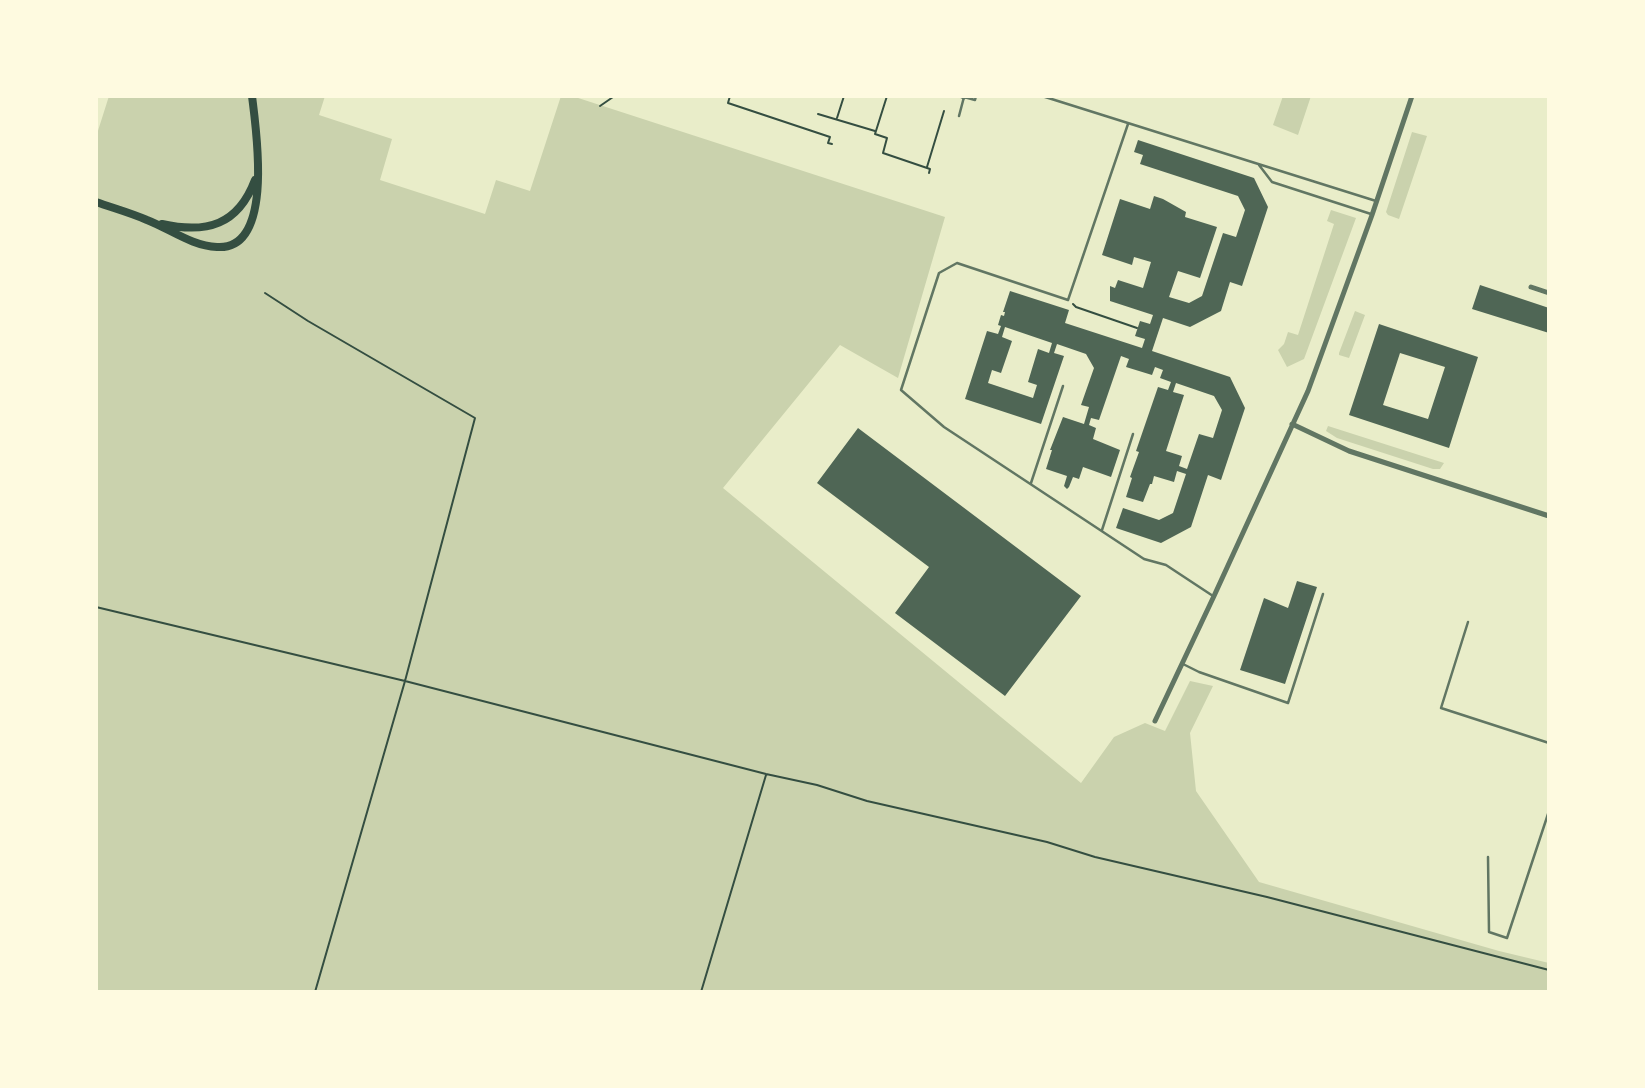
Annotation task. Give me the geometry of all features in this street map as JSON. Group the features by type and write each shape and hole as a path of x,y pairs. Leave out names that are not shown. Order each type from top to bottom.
{"main road":[{"path":"149,220 203,245 223,247 233,244 245,234 253,219 258,170 252,96"},
{"path":"100,203 170,226 199,228 226,220 240,207 258,170"}],"street":[{"path":"1155,721 1308,391 1412,96"},
{"path":"1531,287 1549,293"},
{"path":"1292,424 1349,451 1549,516"}],"lane":[{"path":"959,116 963,97 975,100 976,96"},
{"path":"1042,96 1377,201"},
{"path":"1128,124 1069,300 957,263 939,273 901,390 944,428 1144,559 1166,565 1214,596"},
{"path":"1259,165 1272,182 1372,215"},
{"path":"1031,484 1063,386"},
{"path":"1102,530 1133,434"},
{"path":"1183,664 1288,703 1323,594"},
{"path":"1468,622 1441,708 1549,743"},
{"path":"1488,857 1489,932 1507,938 1549,811"}],"path":[{"path":"600,106 617,96"},
{"path":"730,96 728,103 830,137 828,143 832,144"},
{"path":"837,120 844,96"},
{"path":"876,132 887,96"},
{"path":"927,168 944,111"},
{"path":"818,114 876,132 875,134 887,138 883,153 930,169 929,173"},
{"path":"265,293 475,418 405,681 315,992"},
{"path":"1069,300 1076,307 1137,328"},
{"path":"96,607 405,681 817,785 867,801 1047,842 1096,857 1267,897 1549,970"},
{"path":"701,992 766,774"}],"green space":[{"path":"109,96 325,96 319,115 392,139 380,180 485,214 496,180 530,191 561,96 572,96 945,217 898,378 840,345 723,488 1081,783 1114,737 1145,723 1165,731 1190,681 1213,686 1190,733 1196,791 1259,882 1549,963 1549,992 96,992 96,137"},
{"path":"1283,96 1311,96 1298,135 1273,125"},
{"path":"1412,132 1427,136 1399,219 1386,212"},
{"path":"1331,210 1356,218 1304,359 1287,367 1278,350 1284,344 1288,332 1298,335 1334,224 1327,221"},
{"path":"1355,311 1365,315 1349,358 1339,353"},
{"path":"1328,426 1444,463 1440,469 1433,469 1337,438 1326,431"}],"building":[{"path":"1138,140 1254,178 1268,207 1242,286 1230,282 1221,311 1190,327 1163,318 1152,351 1230,377 1245,408 1221,480 1208,475 1191,527 1161,543 1116,528 1123,508 1159,520 1173,513 1186,474 1177,471 1174,482 1154,476 1143,502 1126,497 1139,452 1136,451 1158,387 1168,390 1171,382 1160,378 1163,370 1155,367 1152,375 1126,367 1129,359 1121,356 1099,420 1091,418 1089,425 1096,428 1093,439 1120,450 1111,477 1083,467 1079,479 1073,477 1067,489 1064,486 1067,476 1046,469 1050,450 1063,417 1084,424 1089,407 1081,405 1094,368 1086,354 1057,344 1054,353 1064,356 1041,424 965,399 987,331 998,334 1001,326 998,325 1001,315 1004,316 1010,291 1069,310 1065,323 1142,348 1145,339 1135,336 1140,321 1150,324 1153,315 1110,301 1110,286 1115,288 1118,280 1143,288 1151,262 1134,257 1132,265 1102,255 1120,199 1150,209 1154,196 1186,212 1185,217 1217,227 1200,278 1178,271 1169,297 1189,303 1202,296 1223,233 1236,237 1245,210 1238,196 1140,164 1143,155 1134,152","holes":["1005,327 1052,343 1049,353 1038,349 1028,382 1037,385 1033,398 988,383 992,370 1001,373 1012,341 1002,337","1176,383 1214,396 1222,410 1213,438 1199,434 1187,469 1179,466 1182,456 1166,451 1184,395 1173,392"]},
{"path":"1480,285 1549,308 1549,333 1472,309"},
{"path":"1379,324 1478,357 1449,448 1349,415","holes":["1400,353 1445,367 1428,419 1383,405"]},
{"path":"858,428 1081,596 1005,696 895,613 929,567 817,483"},
{"path":"1297,581 1317,587 1285,684 1240,670 1264,598 1288,608"}]}
